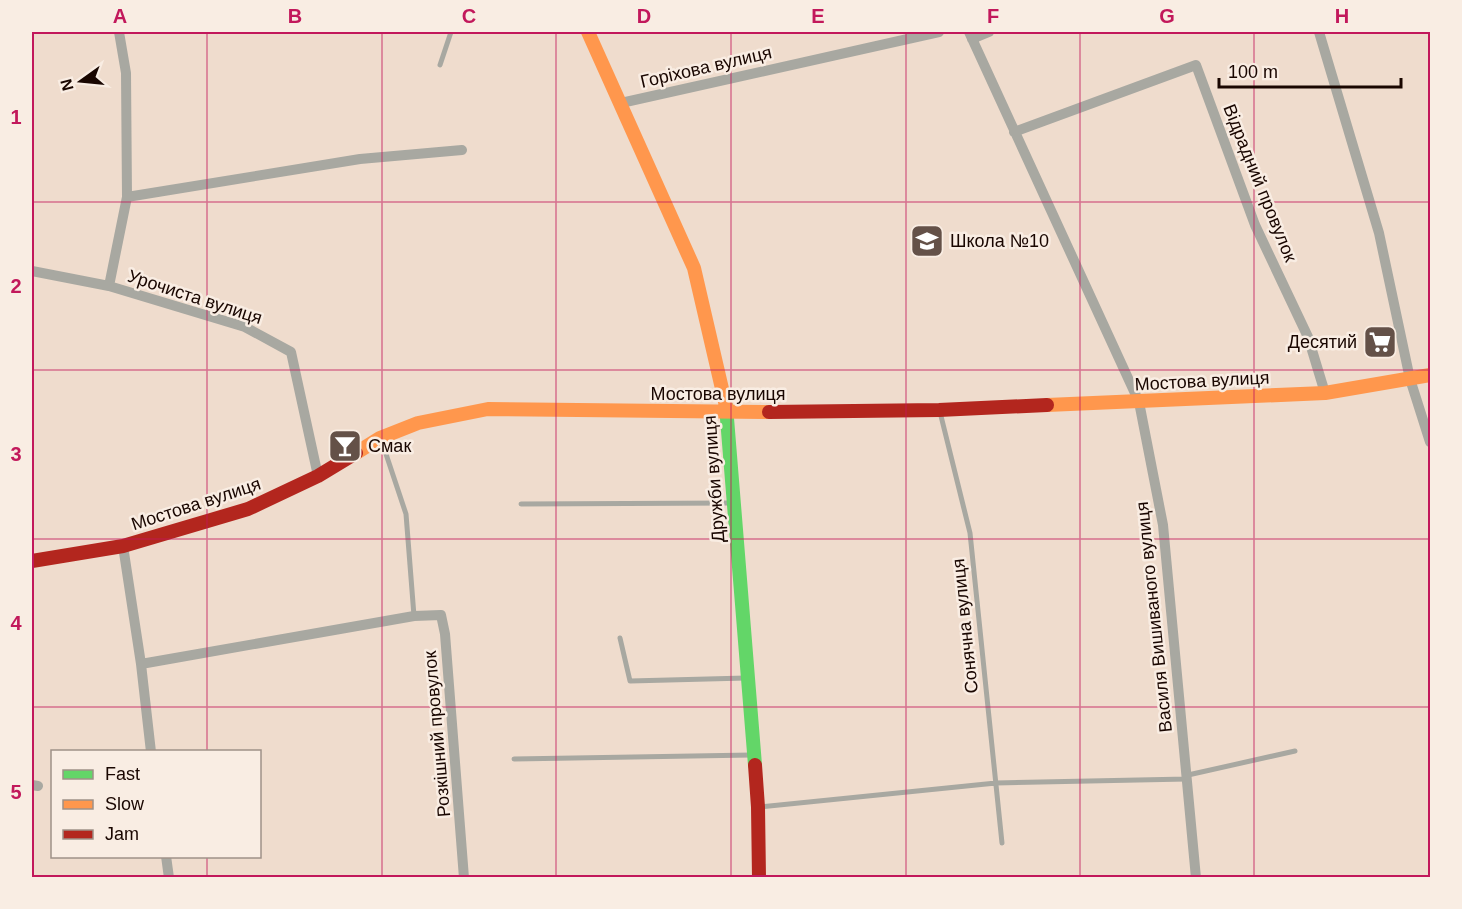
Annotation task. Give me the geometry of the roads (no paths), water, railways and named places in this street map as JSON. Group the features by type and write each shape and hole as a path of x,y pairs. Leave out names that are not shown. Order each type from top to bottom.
{"street":[{"path":"109,286 126,197 126,73 119,32"},
{"name":"Дружби вулиця","path":"588,32 694,268 728,412 758,807 759,878"},
{"name":"Горіхова вулиця","path":"621,103 939,32"},
{"path":"970,35 989,32"},
{"path":"1319,32 1379,233 1410,379 1431,442"},
{"name":"Василя Вишиваного вулиця","path":"970,35 1139,402 1164,525 1196,878"},
{"name":"Відрадний провулок","path":"1014,132 1196,65 1255,225 1308,337 1325,393"},
{"path":"126,197 360,159 462,150"},
{"name":"Урочиста вулиця","path":"32,271 109,286 245,327 291,352 318,476"},
{"name":"Мостова вулиця","path":"32,561 123,546 248,510 318,476 380,438 418,423 488,409 728,412 939,410 1325,393 1431,375"},
{"path":"123,546 141,664 151,750"},
{"name":"Розкішний провулок","path":"141,664 414,616 441,615 445,634 464,878"},
{"path":"166,858 169,878"}],"lane":[{"path":"440,65 451,32"},
{"name":"Сонячна вулиця","path":"939,410 970,533 1002,843"},
{"path":"380,438 406,514 414,616"},
{"path":"521,504 734,503"},
{"path":"620,638 630,681 748,678"},
{"path":"758,807 996,783 1188,777 1295,751"},
{"path":"514,759 754,755"}],"place":[{"name":"Школа №10","path":"927,241"},
{"name":"Десятий","path":"1380,342"},
{"name":"Смак","path":"345,446"}]}
